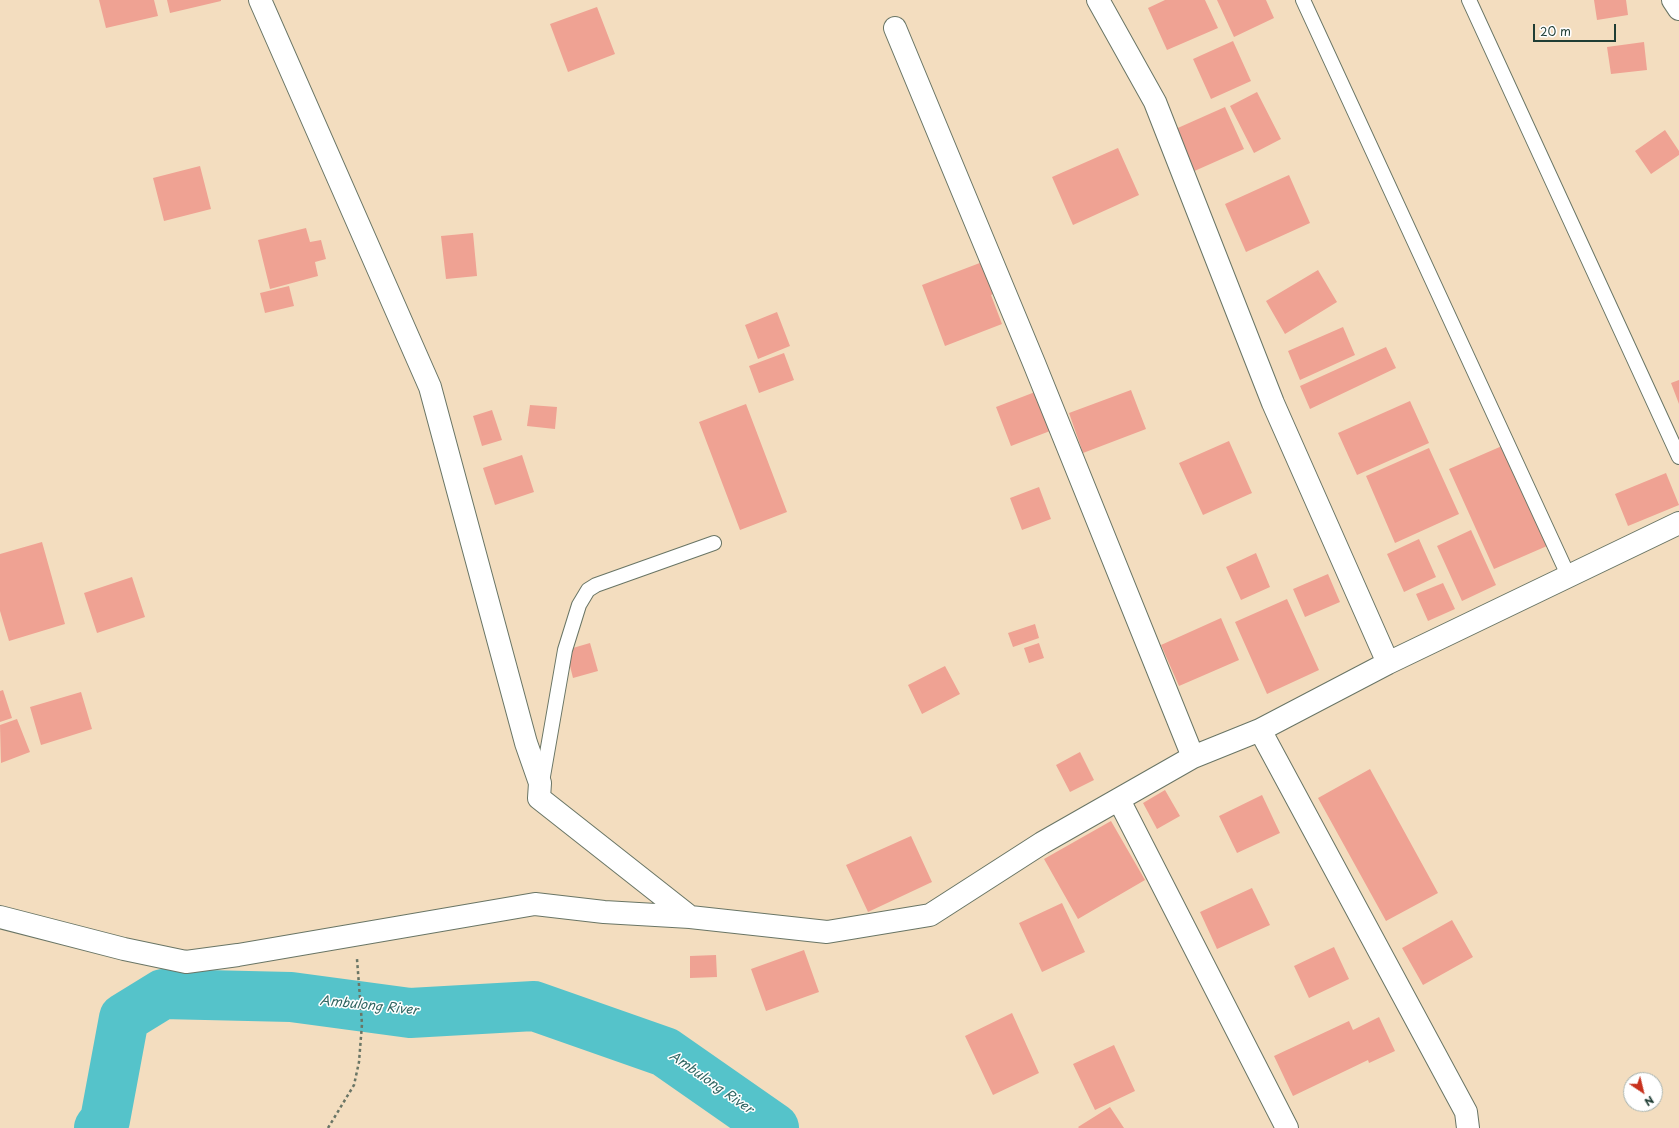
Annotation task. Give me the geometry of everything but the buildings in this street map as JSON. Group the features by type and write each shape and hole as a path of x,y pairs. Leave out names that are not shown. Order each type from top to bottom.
{"street":[{"path":"260,0 430,387 526,743 540,783 539,798 690,917"},
{"path":"1098,0 1155,102 1272,403 1388,663"},
{"path":"1673,0 1679,8"},
{"path":"895,28 1037,371 1193,757"},
{"path":"0,917 124,949 186,962 238,956 534,904 604,912 690,917 827,932 930,915 1042,843 1193,757 1260,730 1388,663 1568,575 1679,523"},
{"path":"1260,730 1466,1112 1468,1128"},
{"path":"1119,800 1287,1128"}],"lane":[{"path":"1303,0 1568,575"},
{"path":"1468,0 1679,456"},
{"path":"539,798 565,650 579,605 588,590 596,585 714,543"}],"path":[{"path":"328,1128 354,1085 359,1062 362,1024 354,935"}],"waterway":[{"name":"Ambulong River","path":"99,1128 105,1120 124,1018 163,994 291,997 410,1013 534,1006 665,1052 774,1128"}]}
